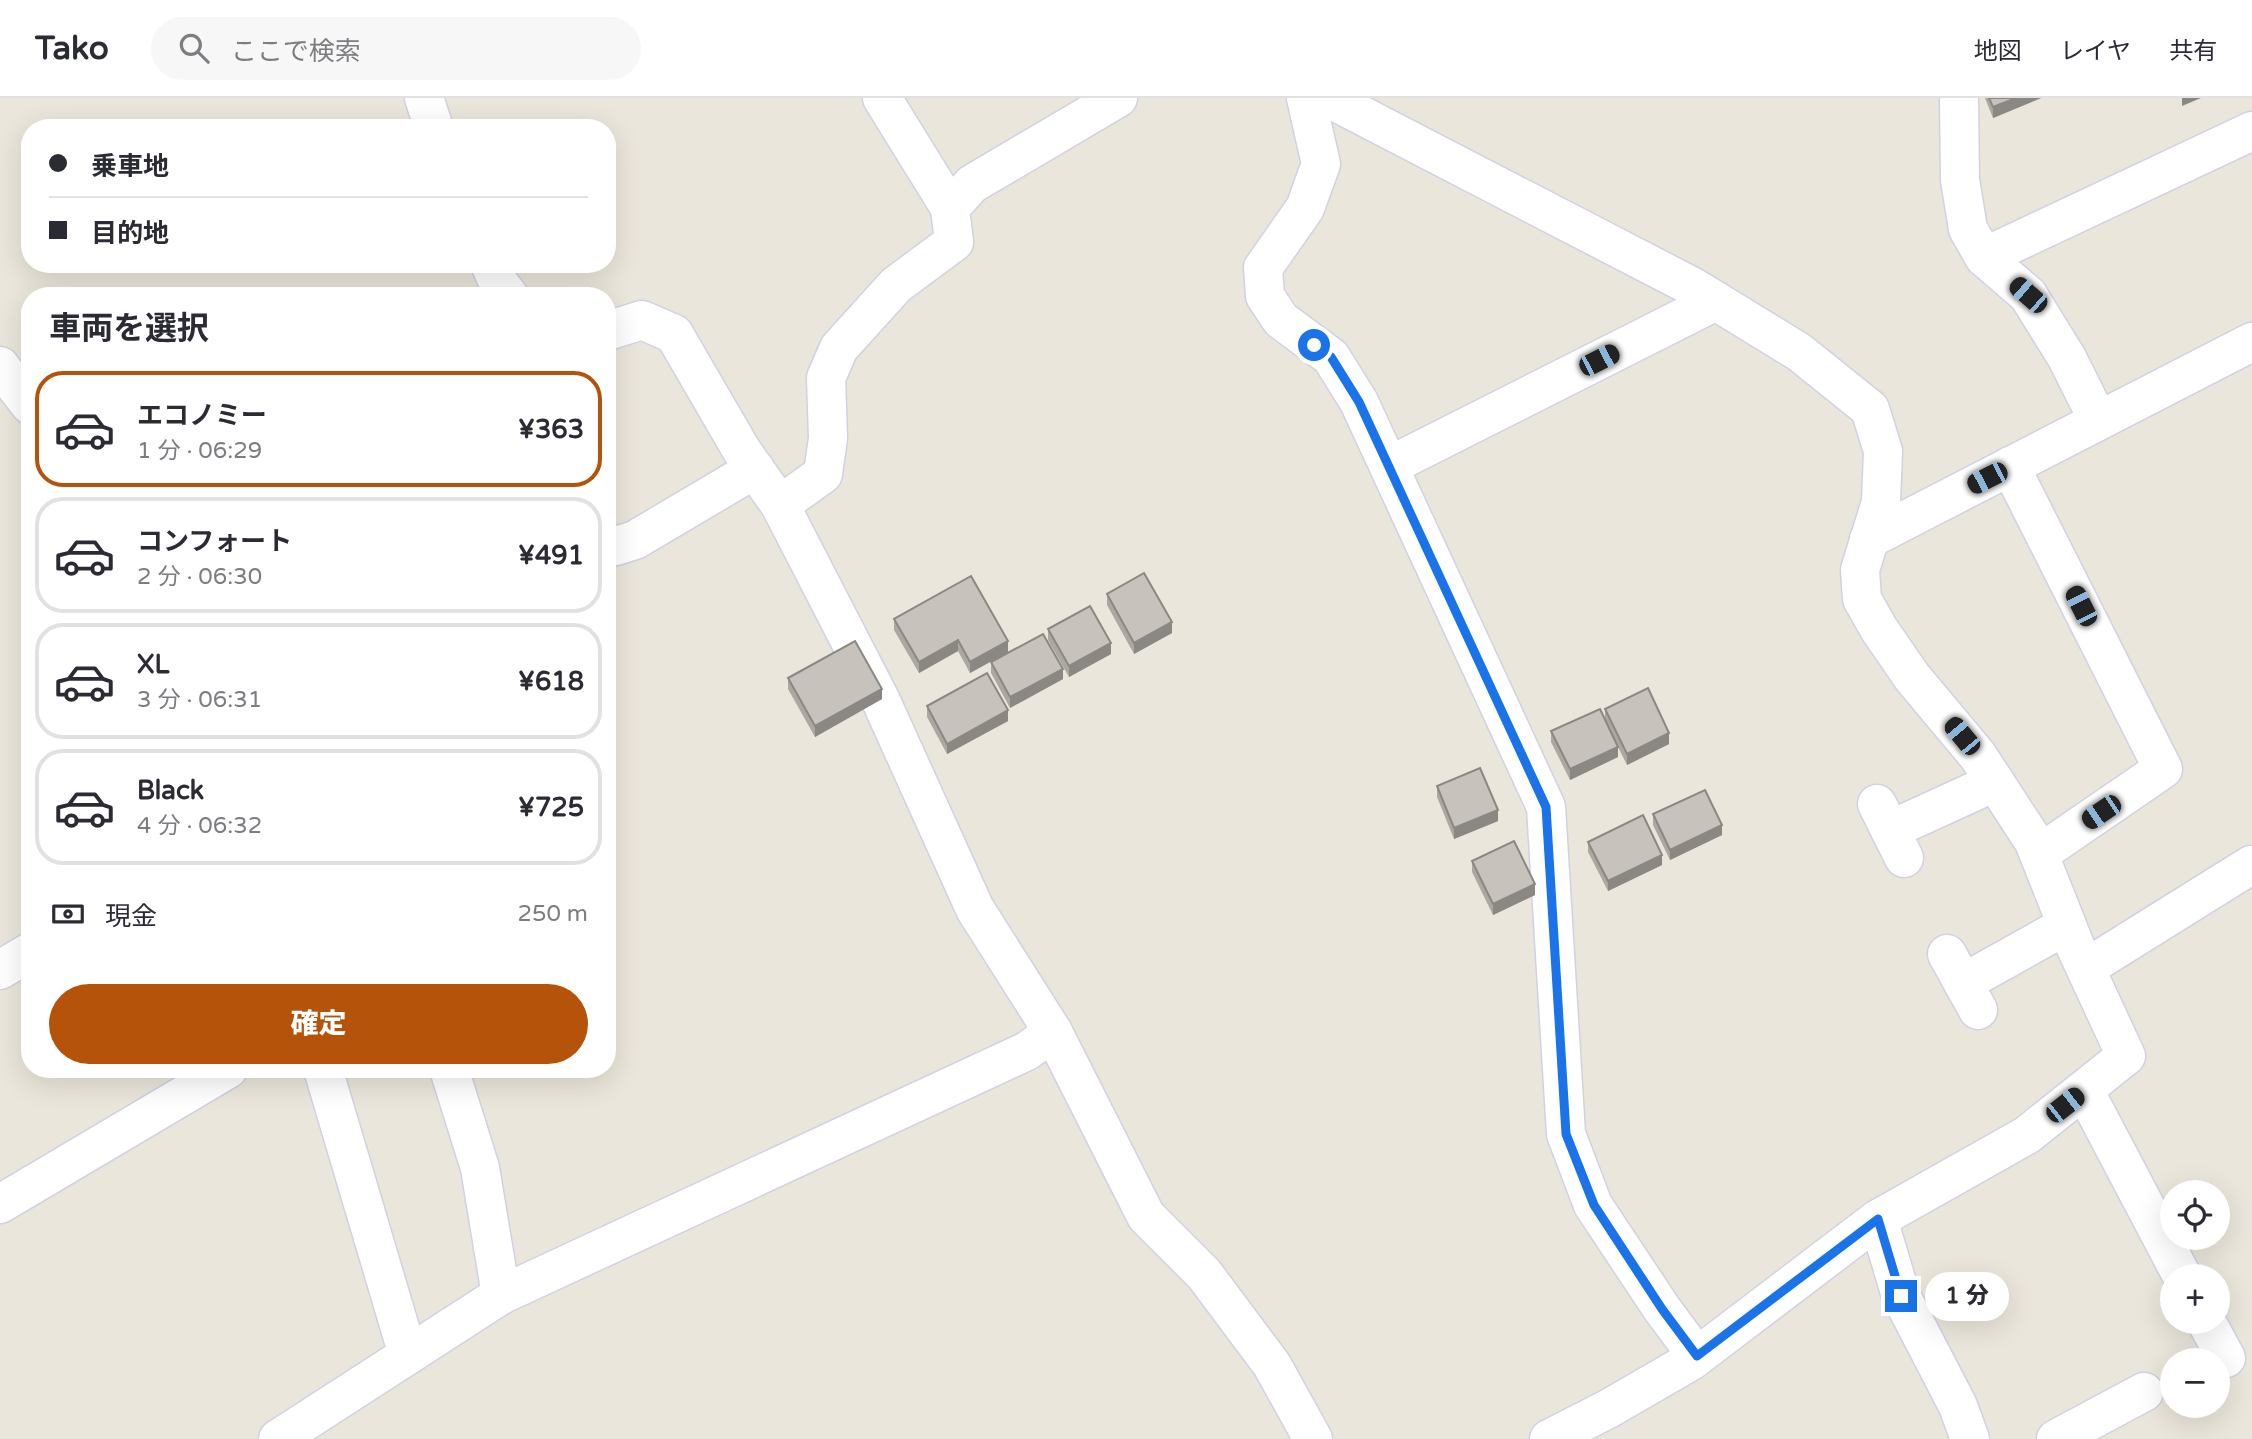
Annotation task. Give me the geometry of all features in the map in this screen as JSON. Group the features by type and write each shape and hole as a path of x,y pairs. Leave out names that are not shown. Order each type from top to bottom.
{"street":[{"path":"424,98 431,119"},
{"path":"780,505 823,474 828,438 826,378 839,348 896,285 954,242 950,208 882,98"},
{"path":"950,208 972,184 1118,98"},
{"path":"1306,98 1321,164 1305,208 1263,268 1265,296 1281,320 1331,357 1359,402 1546,807 1566,1134 1594,1205 1662,1309 1697,1356"},
{"path":"1328,98 1693,287 1799,352 1870,409 1883,451 1881,502 1860,570 1862,599 1912,677 1978,756 2034,842 2067,925 2126,1056 2027,1135 1878,1219 1697,1356 1608,1409 1549,1439"},
{"path":"1959,98 1960,180 1968,229 1984,257 2028,295 2067,358 2098,420"},
{"path":"1984,257 2252,131"},
{"path":"1389,466 1716,301"},
{"path":"616,328 642,320 674,334 742,451 780,505 881,701 975,909 1053,1032 1146,1216 1204,1275 1272,1365 1313,1439"},
{"path":"1869,539 2252,342"},
{"path":"0,366 21,393"},
{"path":"2010,466 2163,769 2039,854"},
{"path":"616,546 635,540 755,469"},
{"path":"1891,831 1995,782"},
{"path":"2086,968 2251,865"},
{"path":"1963,982 2067,925"},
{"path":"0,970 21,958"},
{"path":"278,1439 501,1295 1027,1051 1053,1032"},
{"path":"0,1204 213,1078"},
{"path":"326,1078 408,1355"},
{"path":"452,1078 480,1168 501,1295"},
{"path":"2084,1090 2176,1264"},
{"path":"1878,1219 1901,1296 1958,1406 1970,1439"},
{"path":"2056,1439 2144,1392"}],"building":[{"path":"1989,98 2016,98 1993,107"},
{"path":"1144,573 1172,622 1134,643 1107,594"},
{"path":"971,576 1008,641 970,662 958,640 919,662 894,619"},
{"path":"1090,606 1111,643 1069,666 1048,629"},
{"path":"1043,634 1063,669 1010,697 991,662"},
{"path":"855,641 882,689 815,726 788,678"},
{"path":"987,673 1008,710 947,744 927,706"},
{"path":"1648,688 1669,733 1627,754 1605,709"},
{"path":"1600,709 1618,747 1570,769 1551,731"},
{"path":"1480,768 1498,810 1454,828 1437,786"},
{"path":"1705,790 1722,825 1670,850 1653,814"},
{"path":"1643,815 1662,855 1608,881 1588,842"},
{"path":"1514,841 1535,884 1493,904 1472,861"}],"route":[{"path":"1314,345 1331,357 1359,402 1546,807 1566,1134 1594,1205 1662,1309 1697,1356 1878,1219 1901,1296"}]}
